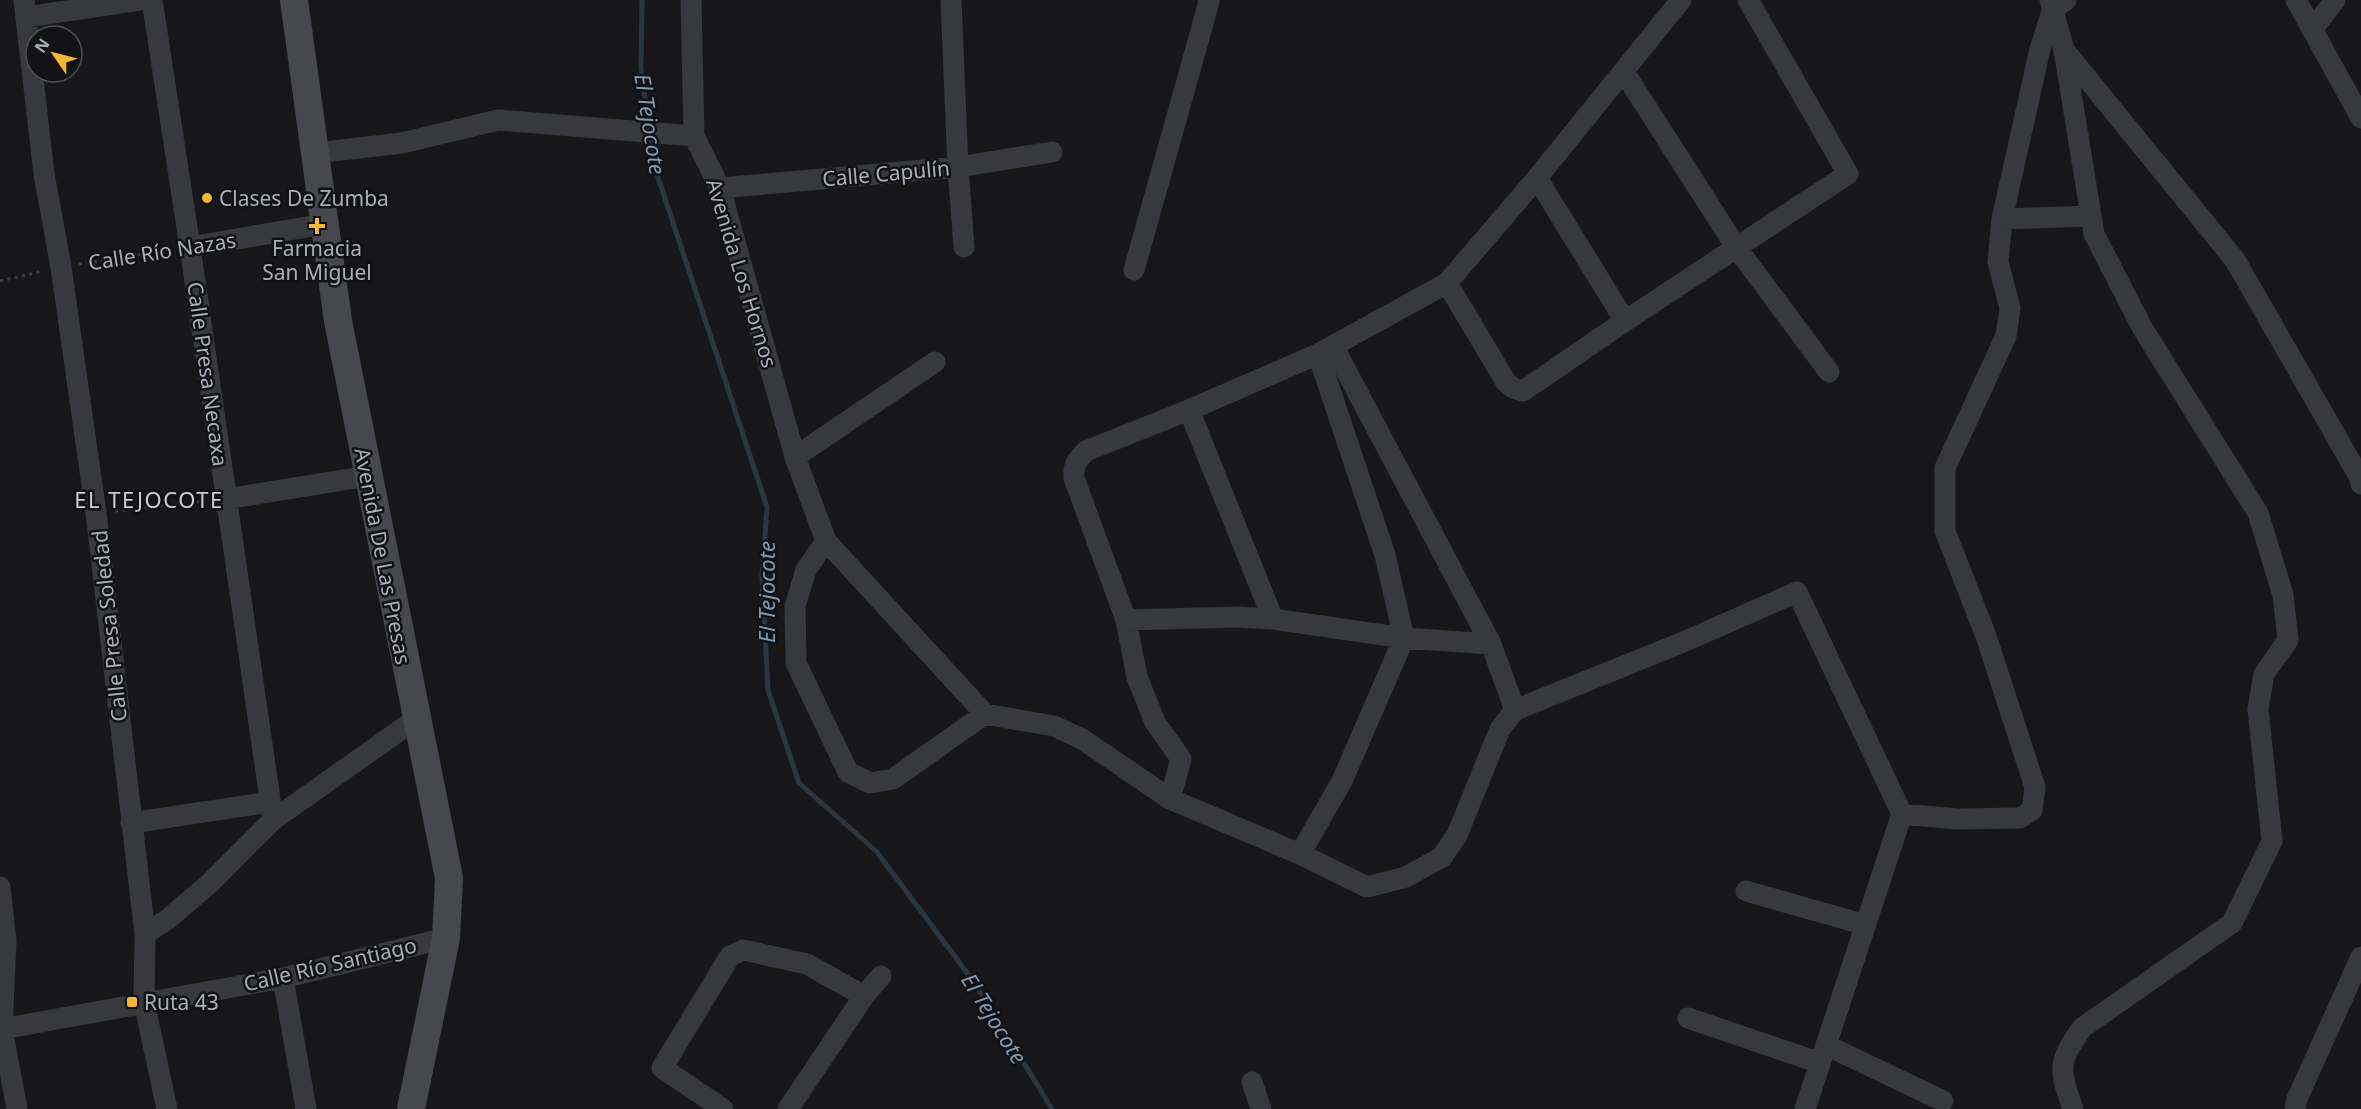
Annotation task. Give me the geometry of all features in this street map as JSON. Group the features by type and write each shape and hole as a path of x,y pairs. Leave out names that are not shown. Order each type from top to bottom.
{"main road":[{"name":"Avenida De Las Presas","path":"294,0 338,321 449,878 446,938 411,1109"}],"street":[{"path":"25,8 140,0"},
{"name":"Calle Presa Necaxa","path":"152,0 271,811"},
{"name":"Avenida Los Hornos","path":"691,0 694,136 720,188 795,457 826,541"},
{"path":"951,0 964,247"},
{"path":"1134,270 1208,0"},
{"path":"1170,799 1181,759 1155,722 1137,677 1126,621 1074,478 1073,469 1076,461 1086,451 1189,410 1326,350 1447,283 1624,72 1681,0"},
{"path":"1447,283 1506,382 1513,388 1523,391 1848,174 1748,0"},
{"path":"2296,0 2361,118"},
{"path":"2312,30 2335,0"},
{"path":"2056,3 2094,234 2143,328 2258,513 2283,595 2288,640 2264,674 2258,709 2272,841 2232,923 2082,1028 2064,1053 2062,1076 2073,1109"},
{"path":"1902,814 1957,819 2020,818 2032,810 2035,787 1986,636 1945,531 1945,468 2006,336 2010,308 1998,262 2002,219 2040,50 2056,3"},
{"name":"Calle Presa Soledad","path":"25,8 44,174 61,267 96,513 145,934 144,1002 167,1109"},
{"path":"2064,50 2235,260 2360,478 2361,484"},
{"path":"1624,72 1736,247 1829,372"},
{"path":"316,153 402,143 498,120 694,136"},
{"name":"Calle Capulín","path":"720,188 958,167 1052,152"},
{"path":"1537,177 1625,321"},
{"path":"2002,219 2091,216"},
{"name":"Calle Río Nazas","path":"190,247 324,224"},
{"path":"1300,854 1342,781 1404,638 1384,555 1326,350"},
{"path":"1326,350 1491,644 1515,710"},
{"path":"795,457 935,362"},
{"path":"1189,410 1273,619"},
{"path":"226,499 368,476"},
{"path":"985,714 893,779 870,783 848,772 796,663 795,606 806,570 826,541 985,714 1054,726 1082,739 1170,799 1300,854 1367,887 1406,877 1442,857 1458,835 1500,729 1515,710 1680,643 1797,592 1902,814 1805,1109"},
{"path":"1126,621 1238,616 1404,638 1491,644"},
{"path":"145,934 168,919 210,883 271,811 416,719"},
{"path":"131,823 271,811"},
{"path":"0,887 3,942 2,1029 16,1109"},
{"path":"1746,891 1866,925"},
{"name":"Calle Río Santiago","path":"2,1029 283,978 446,938"},
{"path":"723,1109 663,1068 730,956 743,950 807,964 864,996"},
{"path":"2295,1109 2297,1099 2361,957"},
{"path":"788,1109 864,996 881,976"},
{"path":"283,978 306,1109"},
{"path":"1688,1018 1823,1054 1943,1101"},
{"path":"1252,1082 1261,1109"}],"path":[{"name":"Calle Río Nazas","path":"0,281 61,267 190,247"},
{"path":"96,513 226,499"}],"waterway":[{"name":"El Tejocote","path":"642,0 641,68 649,128"},
{"name":"El Tejocote","path":"651,137 656,171 767,507 762,576 768,690 799,783 876,851 974,982 1052,1109"}],"place":[{"name":"Clases De Zumba","path":"207,198"},
{"name":"Farmacia San Miguel","path":"317,226"},
{"name":"Ruta 43","path":"132,1002"}],"district":[{"name":"EL TEJOCOTE","path":"149,499"}]}
